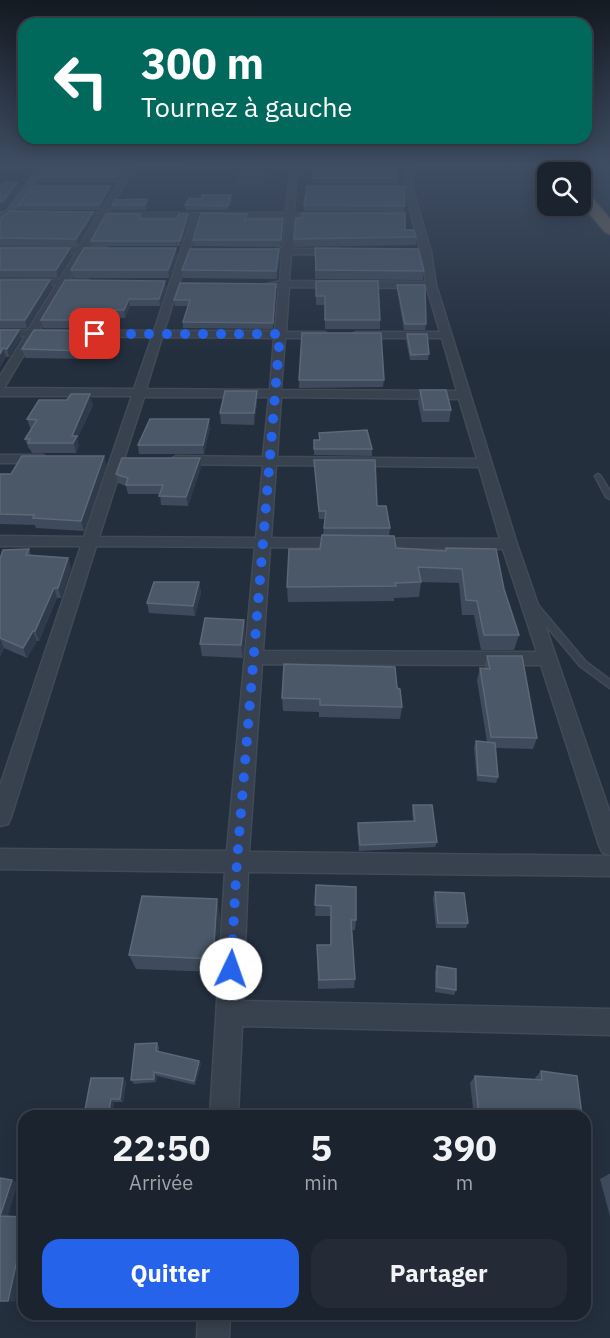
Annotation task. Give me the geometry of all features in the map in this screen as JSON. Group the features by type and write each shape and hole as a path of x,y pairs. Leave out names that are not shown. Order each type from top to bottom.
{"street":[{"path":"0,386 96,227"},
{"path":"0,817 193,227"},
{"path":"224,1110 237,861 289,227"},
{"path":"419,227 427,252 430,285 510,544 610,844"},
{"path":"0,250 116,250"},
{"path":"264,251 345,252"},
{"path":"415,252 427,252"},
{"path":"0,282 95,283"},
{"path":"262,284 430,285"},
{"path":"0,333 447,335"},
{"path":"0,392 465,395"},
{"path":"0,459 58,459"},
{"path":"164,460 485,463"},
{"path":"0,541 510,544"},
{"path":"254,657 548,659"},
{"path":"0,859 610,866"},
{"path":"229,1013 610,1022"},
{"path":"213,1338 214,1320"}],"lane":[{"path":"598,476 610,497"},
{"path":"528,598 583,664 610,685"}],"building":[{"path":"0,227 83,227 76,239 0,238"},
{"path":"99,227 184,227 180,241 91,241"},
{"path":"197,227 282,227 281,240 193,240"},
{"path":"295,227 405,227 405,230 414,230 416,237 294,239"},
{"path":"0,248 70,248 56,270 0,270"},
{"path":"84,248 176,248 168,270 71,270"},
{"path":"315,248 418,249 424,271 316,270"},
{"path":"190,249 279,249 276,271 182,270"},
{"path":"0,280 50,280 25,320 0,320"},
{"path":"65,280 165,281 159,299 129,299 124,310 111,310 105,320 41,320"},
{"path":"316,281 378,281 380,320 325,320 325,296 316,296"},
{"path":"180,283 276,284 273,323 183,322 190,300 174,300"},
{"path":"397,285 425,285 426,324 405,324"},
{"path":"0,330 19,330 7,349 3,348 0,354"},
{"path":"34,330 99,331 87,351 22,349"},
{"path":"302,333 381,333 384,380 299,380"},
{"path":"407,334 427,334 429,354 411,355"},
{"path":"420,390 446,390 451,410 424,410"},
{"path":"225,391 257,391 254,413 220,413"},
{"path":"71,394 90,394 72,436 77,436 73,443 28,443 30,439 25,439 37,420 27,419 39,400 67,400"},
{"path":"150,419 209,419 203,445 138,445"},
{"path":"367,430 372,449 314,449 314,440 320,440 319,433"},
{"path":"22,456 104,456 81,521 33,518 34,515 0,514 0,474 11,474"},
{"path":"122,458 200,458 186,497 159,496 163,485 126,485 128,478 116,474"},
{"path":"314,460 375,460 377,506 386,506 390,528 324,528 326,511 319,511"},
{"path":"322,535 394,536 396,548 446,551 446,548 496,549 504,589 519,635 484,635 477,601 466,600 462,569 418,567 421,582 395,583 396,586 287,587 289,549 320,549"},
{"path":"29,549 26,555 68,558 58,588 54,588 35,631 23,648 0,638 0,559 3,550"},
{"path":"154,582 199,582 193,606 147,603"},
{"path":"205,618 244,620 241,645 200,644"},
{"path":"487,656 522,656 537,738 491,737 480,668 490,669"},
{"path":"284,664 395,667 402,707 320,705 320,699 282,698"},
{"path":"476,741 495,743 498,777 478,775"},
{"path":"413,805 432,805 437,842 360,845 358,823 415,821"},
{"path":"316,885 356,887 356,920 351,920 355,979 319,980 317,945 331,945 331,906 315,905"},
{"path":"435,892 464,893 468,923 438,923"},
{"path":"142,896 217,899 213,959 129,955"},
{"path":"437,966 456,969 456,990 437,987"},
{"path":"157,1043 156,1051 199,1061 194,1081 154,1072 154,1079 131,1080 135,1044"},
{"path":"541,1071 577,1076 581,1110 478,1110 475,1076 542,1080"},
{"path":"91,1078 123,1078 120,1099 111,1099 109,1110 85,1110"},
{"path":"0,1178 12,1180 0,1216"},
{"path":"0,1216 18,1217 18,1255 8,1301 0,1301"}],"route":[{"path":"95,334 280,334 237,861 231,969"}]}
